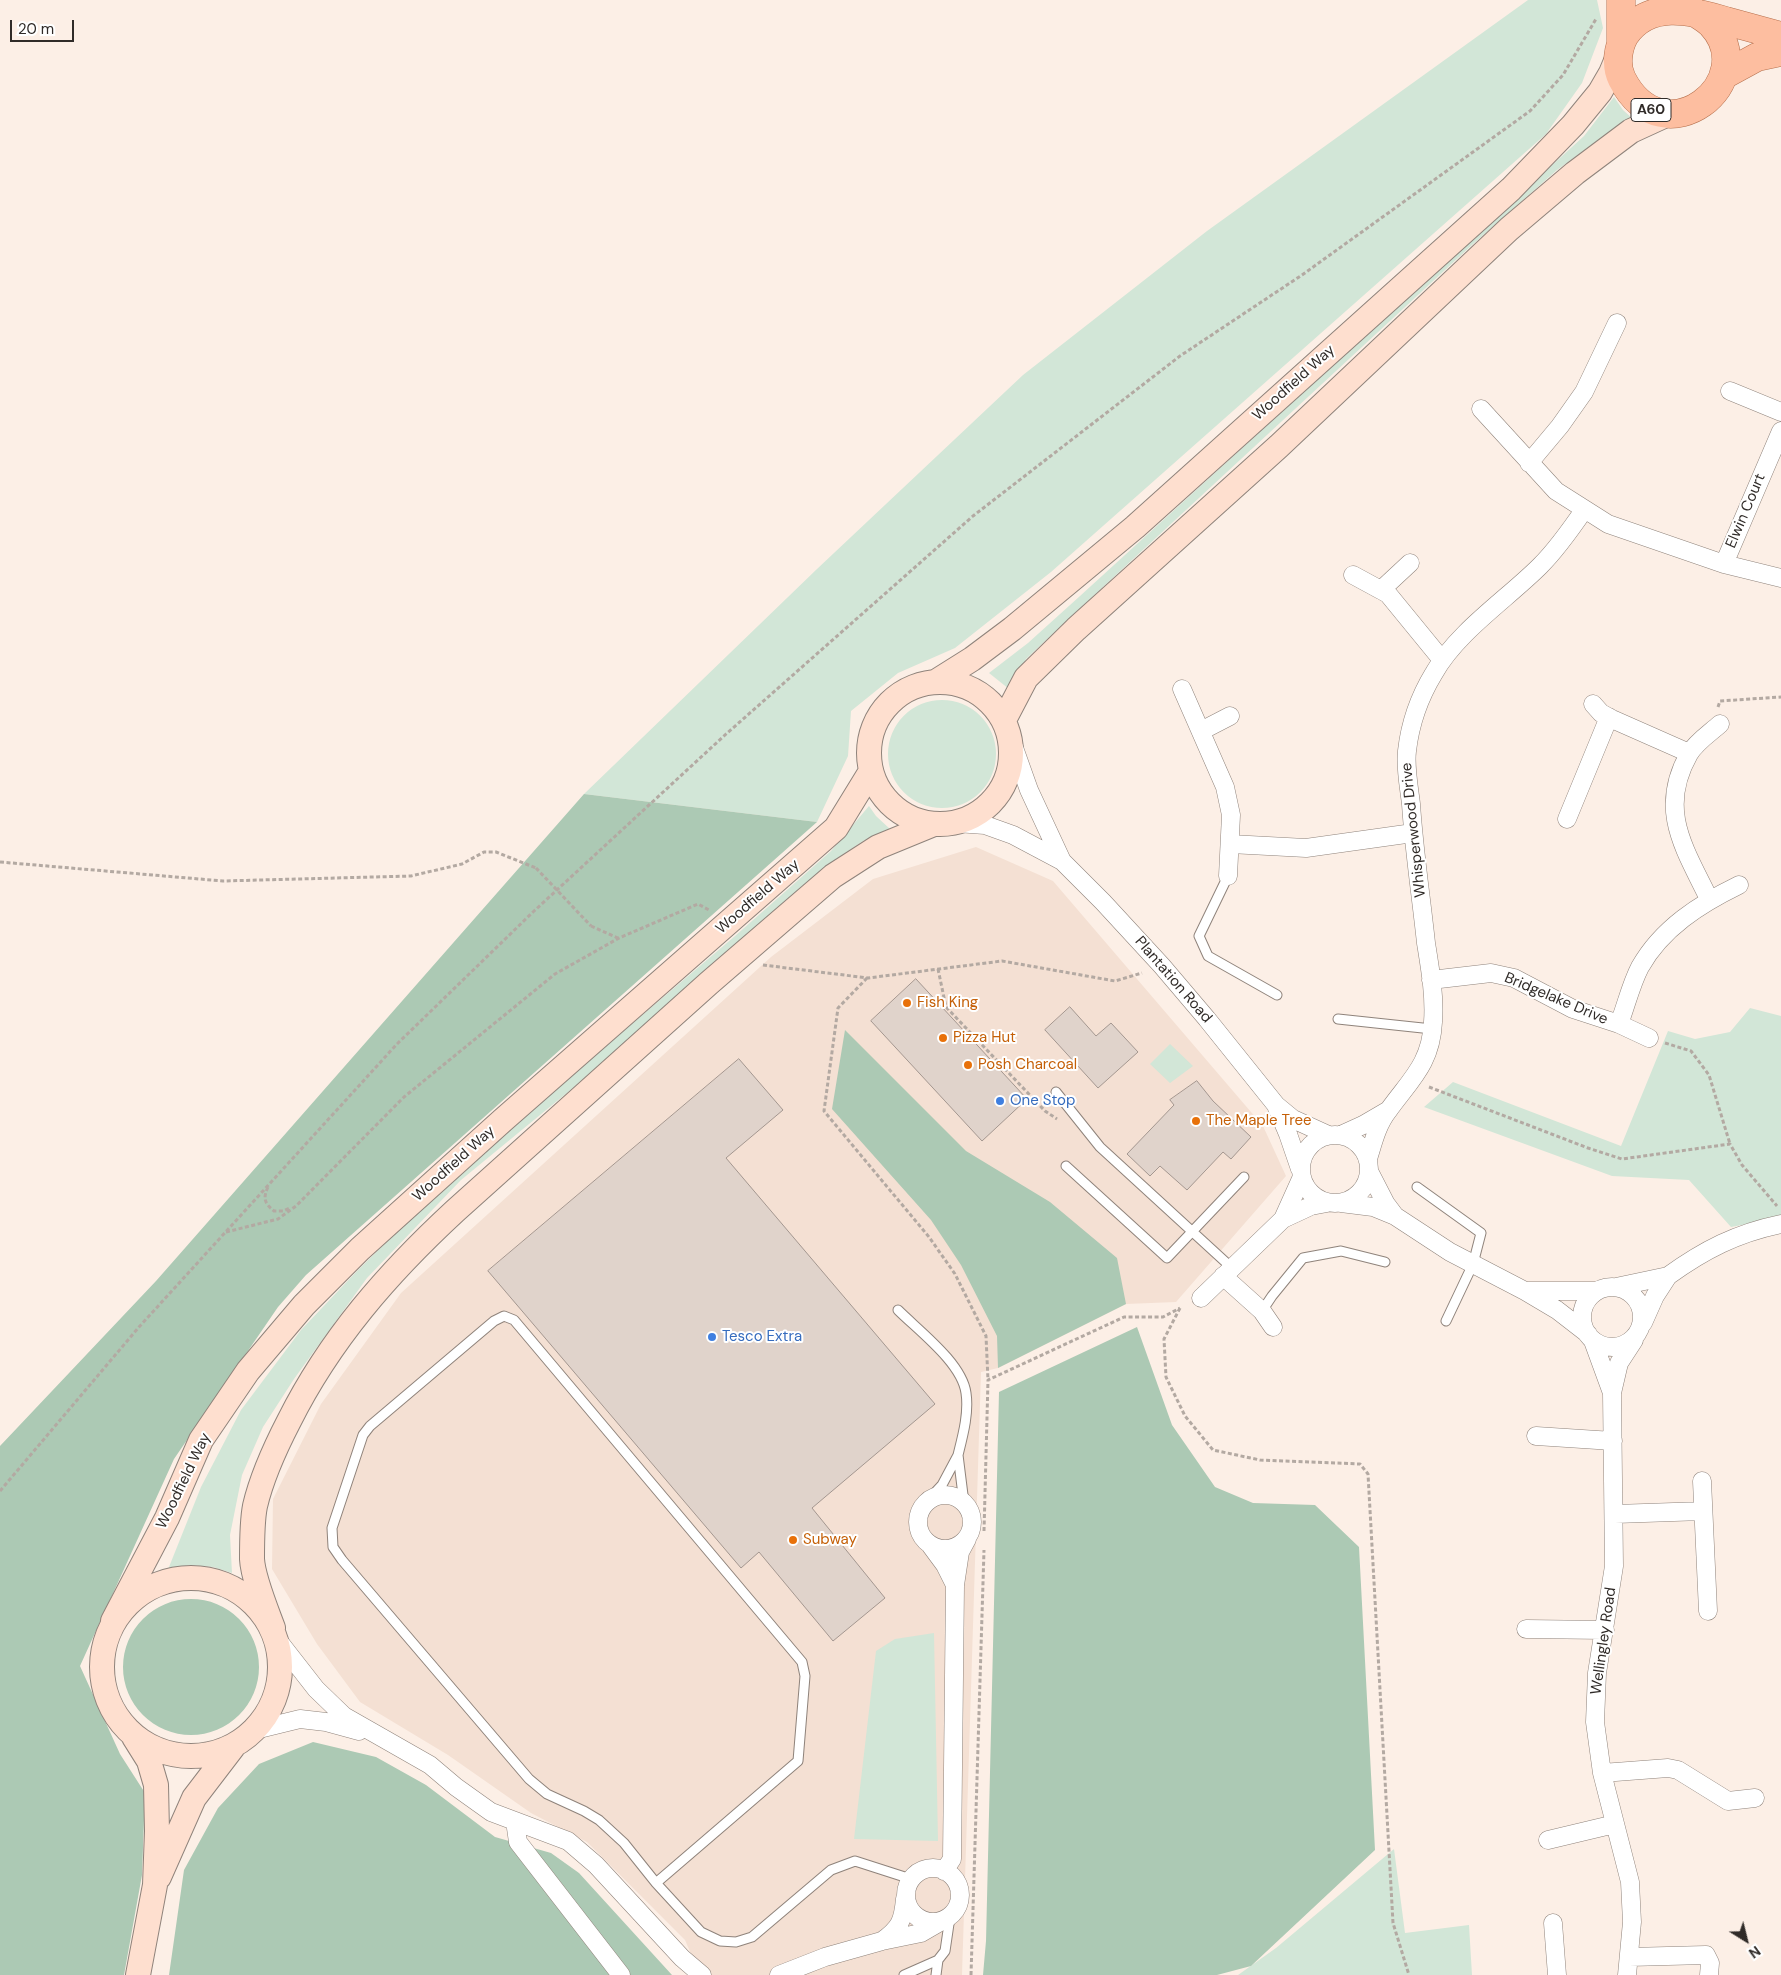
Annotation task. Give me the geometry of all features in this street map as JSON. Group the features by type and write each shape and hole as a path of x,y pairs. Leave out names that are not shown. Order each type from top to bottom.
{"main road":[{"path":"1620,0 1620,48"},
{"path":"1620,48 1629,28 1642,16 1656,9 1679,6 1781,36"},
{"name":"A60","path":"1620,48 1620,76 1632,96 1648,109 1668,114 1689,112 1703,104 1714,94 1724,75 1726,55 1722,42 1711,24 1679,6"},
{"path":"1724,75 1758,57 1781,52"}],"street":[{"name":"Woodfield Way","path":"937,681 972,659 1012,629 1135,527 1511,189 1573,125 1600,92 1611,73 1620,48"},
{"path":"1004,720 1026,678 1076,629 1279,446 1509,229 1574,173 1625,135 1668,114"},
{"path":"1528,463 1560,426 1584,392 1617,323"},
{"path":"1730,391 1781,412"},
{"path":"1482,409 1528,463 1556,491 1608,524 1724,564 1781,578"},
{"name":"Elwin Court","path":"1724,564 1781,431"},
{"name":"Whisperwood Drive","path":"1369,1165 1376,1133 1387,1111 1412,1081 1422,1064 1429,1045 1432,1029 1431,980 1413,833 1406,753 1413,723 1433,673 1442,660 1458,641 1541,566 1584,510"},
{"path":"1381,590 1410,563"},
{"path":"1352,575 1388,594 1442,660"},
{"path":"155,1885 194,1798 233,1747 255,1730 273,1705 282,1666 275,1633 263,1603 252,1561 255,1507 270,1458 302,1395 333,1344 378,1289 418,1246 833,876 878,848 945,823 972,817 989,804 1003,787 1010,769 1013,745 1004,720 995,706 976,690 952,682 937,681 913,686 892,700 875,722 869,746 871,771 875,783 890,804 910,818 945,823"},
{"path":"1182,689 1225,786 1231,815 1228,876"},
{"path":"1593,704 1601,713 1608,717 1689,753"},
{"path":"1200,731 1230,716"},
{"path":"1567,819 1608,717"},
{"path":"1709,899 1681,842 1674,819 1673,801 1689,753 1720,724"},
{"name":"Plantation Road","path":"1013,745 1030,790 1046,822 1062,862"},
{"name":"Woodfield Way","path":"113,1620 167,1518 201,1440 248,1371 304,1304 360,1249 503,1120 836,828 871,771"},
{"name":"Plantation Road","path":"945,823 985,825 995,828 1013,835 1062,862 1103,902 1162,966 1276,1105 1293,1119 1334,1135"},
{"path":"1230,844 1306,848 1413,833"},
{"path":"1619,1024 1639,968 1650,951 1684,917 1709,899 1739,885"},
{"name":"Bridgelake Drive","path":"1431,980 1491,973 1514,978 1573,1009 1619,1024 1649,1038"},
{"name":"Plantation Road","path":"1276,1105 1301,1174"},
{"name":"Whisperwood Drive","path":"1334,1135 1363,1125 1387,1111"},
{"path":"1283,1219 1301,1174 1302,1157 1309,1146 1318,1138 1334,1135 1354,1140 1362,1147 1386,1204 1395,1216"},
{"path":"1201,1298 1283,1219 1310,1206 1351,1200 1362,1190 1367,1182 1369,1165"},
{"path":"1301,1174 1310,1194 1317,1199 1373,1208 1395,1216 1450,1252 1557,1310 1590,1337 1606,1347 1619,1347 1629,1343 1640,1330 1642,1308 1638,1300 1621,1288 1525,1291"},
{"path":"1590,1337 1584,1328 1582,1312 1589,1298 1605,1289 1668,1276 1689,1261 1722,1242 1759,1228 1781,1224"},
{"path":"1228,1272 1262,1311 1273,1327"},
{"name":"Wellingley Road","path":"1627,1975 1632,1922 1630,1882 1602,1773 1595,1722 1597,1673 1614,1566 1615,1514 1612,1393 1619,1363 1640,1330 1655,1296 1668,1276"},
{"name":"Wellingley Road","path":"1590,1337 1612,1393"},
{"path":"1536,1436 1613,1441"},
{"path":"1702,1481 1708,1611"},
{"path":"955,1585 945,1565 931,1546 920,1536 917,1521 919,1511 929,1499 948,1495 956,1497 970,1511 976,1537"},
{"path":"1615,1514 1703,1511"},
{"path":"931,1546 946,1550 956,1548 976,1537"},
{"path":"944,1871 952,1859 955,1585 960,1552 976,1537"},
{"path":"138,1975 155,1885 158,1831 156,1785 149,1761 134,1737 118,1718 103,1688 101,1656 113,1620 134,1597 169,1579 200,1577 224,1582 251,1599 316,1689 344,1716 384,1737 430,1765 490,1812 568,1841 596,1865 682,1958 702,1975"},
{"path":"1526,1629 1605,1630"},
{"path":"255,1730 300,1719 326,1722 384,1737"},
{"path":"134,1737 162,1752 184,1757 215,1754 233,1747"},
{"path":"1602,1773 1668,1768 1678,1770 1728,1801 1755,1798"},
{"path":"515,1822 518,1842 621,1975"},
{"path":"1548,1840 1615,1824"},
{"path":"779,1975 825,1957 882,1941 921,1933 945,1919 957,1908 960,1895 954,1878 944,1871 935,1868 926,1869 911,1879 906,1890 904,1912 899,1926 882,1941"},
{"path":"905,1899 914,1916 921,1920 931,1923 945,1919"},
{"path":"1553,1923 1557,1975"},
{"path":"1629,1957 1706,1955 1710,1963 1709,1975"}],"lane":[{"path":"1228,876 1199,936 1208,956 1277,995"},
{"path":"1338,1019 1432,1029"},
{"path":"1056,1092 1100,1147 1193,1232 1228,1272"},
{"path":"1066,1166 1167,1258 1244,1177"},
{"path":"1417,1187 1481,1233 1473,1264 1446,1321"},
{"path":"1262,1311 1303,1258 1341,1251 1385,1262"},
{"path":"898,1310 951,1362 961,1378 966,1391 967,1404 964,1431 958,1455 942,1484 929,1499"},
{"path":"656,1882 798,1761 805,1676 802,1662 514,1320 504,1316 494,1321 370,1426 363,1435 332,1528 333,1547 348,1567 530,1779 547,1794 600,1820 624,1843 656,1882 701,1932 720,1941 736,1942 752,1937 831,1870 855,1861 911,1879"},
{"path":"958,1455 964,1503"},
{"path":"904,1975 938,1960 945,1951 945,1919"},
{"path":"936,1975 938,1960"}],"path":[{"path":"0,1491 139,1327 397,1044 534,912 725,735 973,516 1180,356 1302,275 1530,111 1563,75 1596,18"},
{"path":"1720,724 1717,712 1720,701 1781,696"},
{"path":"0,862 223,880 411,876 462,864 484,852 496,852 536,868 591,926 619,938"},
{"path":"224,1232 278,1218 296,1206 404,1097 555,974 619,938 698,904 730,922"},
{"path":"750,948 763,966 868,978 1002,961 1115,982 1162,966"},
{"path":"938,969 946,1008 1045,1111 1060,1122"},
{"path":"868,978 838,1008 824,1111 929,1237 955,1274 986,1336 988,1380 976,1537"},
{"path":"1649,1038 1691,1051 1709,1075 1730,1144 1742,1165 1781,1210"},
{"path":"1412,1081 1588,1148 1622,1159 1730,1144"},
{"path":"269,1183 264,1197 266,1204 274,1211 296,1206"},
{"path":"988,1380 1124,1317 1163,1317 1201,1298"},
{"path":"1180,1308 1164,1339 1166,1377 1185,1416 1213,1450 1260,1460 1360,1464 1368,1474 1393,1923 1409,1975"},
{"path":"971,1975 984,1549"}],"shaded area":[{"path":"976,847 1053,881 1263,1126 1286,1176 1176,1302 1126,1304 998,1368 981,1372 962,1975 700,1975 685,1940 587,1842 531,1813 448,1755 360,1702 317,1644 272,1569 273,1499 321,1404 401,1293 771,957 873,879"}],"green space":[{"path":"1528,0 1597,0 1603,28 1582,83 1546,134 1051,572 955,648 898,673 851,711 848,756 817,822 584,794 817,569 1023,375 1207,231"},
{"path":"1614,97 1623,110 1633,119 1605,135 1557,170 1472,245 1026,659 1009,689 989,673 1028,643 1584,136"},
{"path":"942,700 962,705 980,716 991,734 996,754 991,774 980,792 962,803 942,808 922,803 904,792 893,774 888,754 893,734 904,716 922,705"},
{"path":"584,794 817,822 306,1275 278,1307 174,1459 80,1666 120,1754 145,1793 142,1875 124,1975 0,1975 0,1446 156,1281"},
{"path":"869,806 876,816 890,829 863,841 836,859 568,1092 461,1180 367,1278 294,1379 263,1427 242,1475 230,1535 232,1573 213,1567 189,1565 167,1572 201,1487 241,1410 301,1330 358,1270 456,1174 735,936 831,851"},
{"path":"1750,1008 1781,1016 1781,1218 1731,1227 1689,1180 1612,1176 1424,1107 1453,1082 1621,1146 1668,1031 1695,1039 1730,1032"},
{"path":"845,1030 966,1151 1050,1202 1117,1258 1126,1304 998,1368 997,1336 961,1265 931,1220 832,1109"},
{"path":"1170,1044 1193,1066 1170,1083 1150,1064"},
{"path":"1137,1327 1172,1425 1215,1487 1253,1503 1315,1505 1359,1547 1375,1850 1251,1966 1217,1975 983,1975 986,1941 999,1392"},
{"path":"191,1599 217,1604 229,1610 239,1619 248,1629 254,1641 259,1667 254,1693 248,1705 239,1715 229,1724 217,1730 191,1735 165,1730 153,1724 143,1715 134,1705 128,1693 123,1667 128,1641 134,1629 143,1619 153,1610 165,1604"},
{"path":"934,1633 938,1841 854,1839 876,1651 895,1639"},
{"path":"313,1742 376,1757 426,1785 495,1837 551,1853 579,1873 672,1975 169,1975 184,1870 218,1808 259,1764"},
{"path":"1394,1849 1405,1933 1469,1925 1472,1975 1238,1975 1276,1948"}],"building":[{"path":"916,979 1027,1099 982,1141 871,1021"},
{"path":"1070,1007 1096,1036 1111,1023 1138,1052 1098,1088 1045,1030"},
{"name":"Tesco Extra","path":"739,1059 783,1110 726,1158 935,1404 812,1508 885,1598 833,1641 759,1552 741,1568 488,1271"},
{"name":"The Maple Tree","path":"1197,1081 1213,1101 1251,1137 1231,1159 1223,1152 1187,1190 1160,1166 1150,1176 1127,1154 1174,1105 1170,1100"}],"place":[{"name":"Fish King","path":"907,1003"},
{"name":"Pizza Hut","path":"943,1038"},
{"name":"Posh Charcoal","path":"968,1065"},
{"name":"One Stop","path":"1000,1101"},
{"name":"The Maple Tree","path":"1196,1121"},
{"name":"Tesco Extra","path":"712,1337"},
{"name":"Subway","path":"793,1540"}]}
